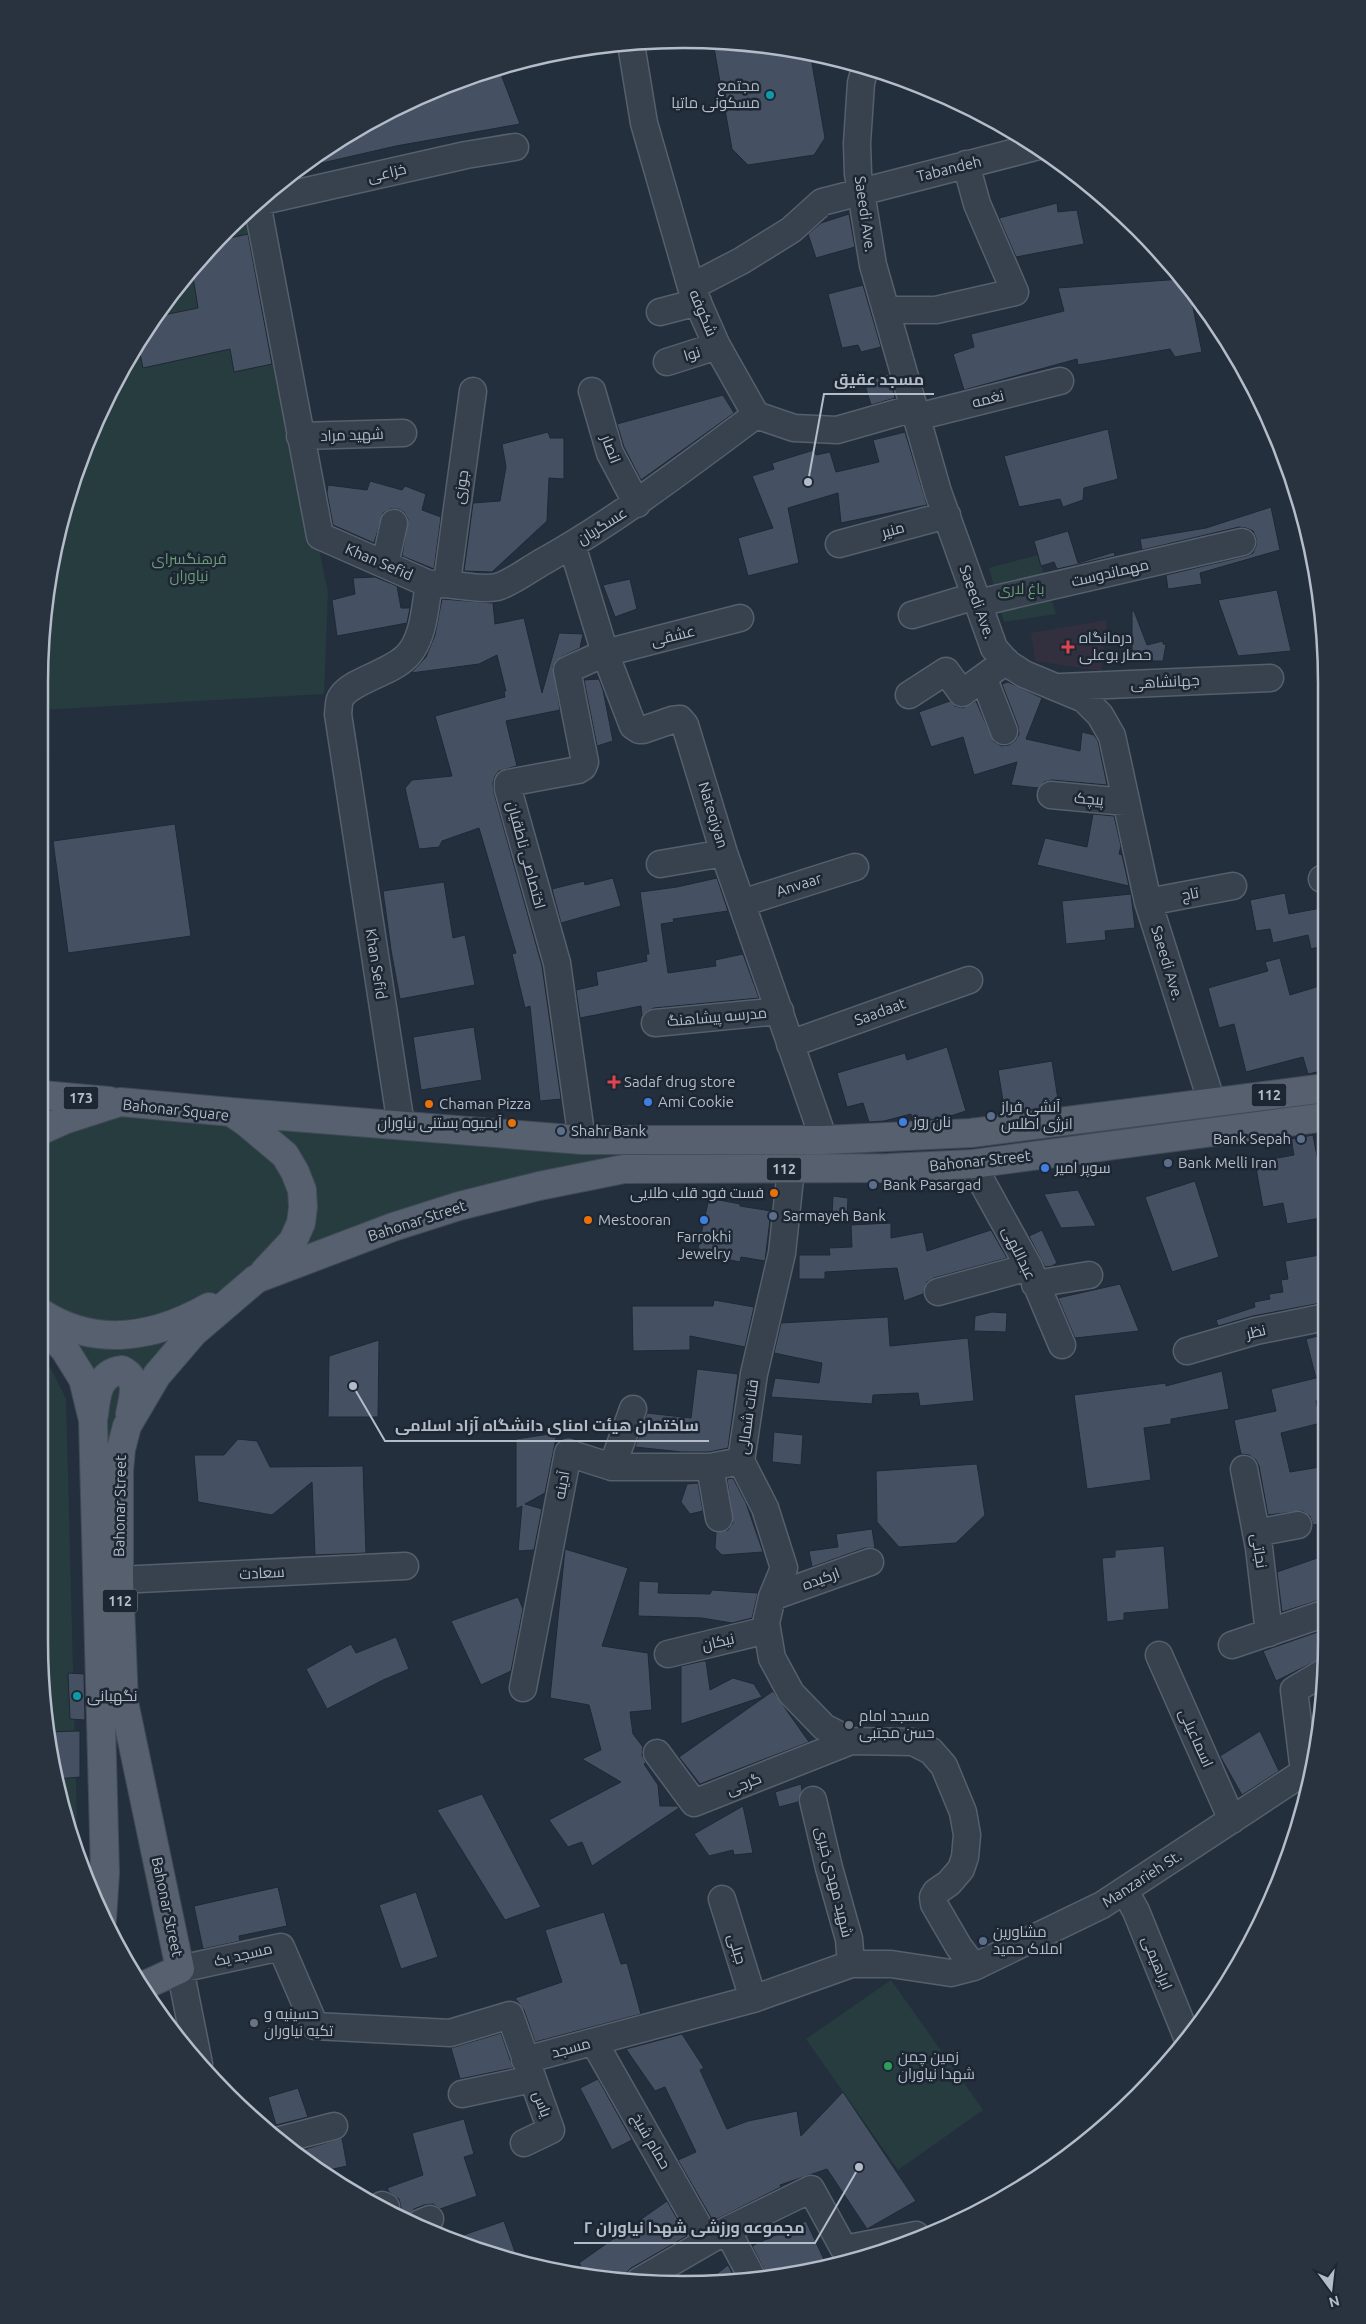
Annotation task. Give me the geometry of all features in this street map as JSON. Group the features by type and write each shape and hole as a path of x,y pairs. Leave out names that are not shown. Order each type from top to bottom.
{"main road":[{"name":"Bahonar Street","path":"231,1112 582,1140 824,1140 971,1134 1318,1089"},
{"name":"173","path":"48,1095 120,1102"},
{"name":"Bahonar Square","path":"48,1127 64,1120 120,1102 231,1112 264,1135 285,1155 295,1172 302,1190 303,1207 301,1223 293,1241 256,1279 189,1318 133,1335 94,1335 75,1330 48,1316"},
{"name":"Bahonar Street","path":"180,1969 124,1702 119,1580 118,1471 127,1426 157,1375 194,1332 256,1279 393,1227 459,1206 539,1186 624,1169 888,1168 972,1164 1318,1119"},
{"name":"Bahonar Street","path":"48,1331 65,1350 83,1379 93,1420 105,1873 103,1900"},
{"path":"93,1420 97,1394 102,1382 107,1375 122,1370 133,1379 134,1388 127,1426"},
{"path":"148,1984 180,1969"}],"street":[{"name":"شکوفه","path":"631,50 644,123 695,294 717,346 756,414"},
{"name":"Saeedi Ave.","path":"864,74 857,143 860,191 872,265 947,515 994,648 1006,661 1024,674 1084,699 1100,714 1112,736 1148,902 1212,1103"},
{"name":"خزاعی","path":"270,200 466,154 515,147"},
{"name":"Tabandeh","path":"860,191 1027,149"},
{"path":"887,310 936,310 1015,292 977,204 966,164"},
{"path":"660,312 695,294 741,261 791,230 822,202 860,191"},
{"name":"Khan Sefid","path":"259,210 320,536 385,564 438,583 415,645 406,657 382,673 347,690 340,697 338,714 400,1125"},
{"name":"نوا","path":"667,362 717,346"},
{"name":"نغمه","path":"916,412 1060,381"},
{"name":"جوزی","path":"438,583 473,391"},
{"name":"انصار","path":"592,391 610,453 637,504"},
{"path":"756,414 794,428 837,430 916,412"},
{"name":"عسگریان","path":"438,583 485,588 499,586 572,545 637,504 756,414"},
{"name":"شهید مراد","path":"300,436 403,433"},
{"name":"منیر","path":"839,544 947,515"},
{"path":"385,564 394,523"},
{"name":"مهماندوست","path":"912,615 1242,542"},
{"name":"Nateqiyan","path":"572,545 605,653 633,726 643,730 672,720 680,720 685,725 724,853 824,1140"},
{"name":"عشقی","path":"605,653 740,618"},
{"name":"اختصاصی ناطقیان","path":"582,1140 557,964 508,789 508,783 578,770 583,767 585,762 567,670 605,653"},
{"path":"908,694 946,671 962,692 984,679 1006,661"},
{"name":"جهانشاهی","path":"1060,688 1270,678"},
{"path":"984,679 1004,730"},
{"name":"پیچک","path":"1051,795 1126,802"},
{"path":"660,864 724,853"},
{"name":"Anvaar","path":"742,903 855,867"},
{"name":"تاج","path":"1148,902 1232,886"},
{"name":"Saadaat","path":"790,1044 969,980"},
{"name":"مدرسه پیشاهنگ","path":"654,1023 780,1011"},
{"name":"عبداللهی","path":"972,1164 1032,1275 1062,1345"},
{"name":"قنات شمالى","path":"791,1169 782,1253 754,1374 741,1461 765,1508 784,1568 772,1597 766,1622 772,1658 791,1693 824,1727 851,1740 913,1742 931,1751 944,1766 963,1812 967,1835 965,1857 961,1870 949,1883 936,1892 933,1897 934,1904 959,1948 974,1967"},
{"path":"938,1292 1032,1275 1089,1275"},
{"name":"نظر","path":"1187,1351 1256,1331 1318,1319"},
{"path":"612,1466 633,1409"},
{"name":"آدینه","path":"523,1688 568,1453 612,1466 710,1467 741,1461"},
{"path":"710,1467 719,1518"},
{"name":"نجاتی","path":"1244,1469 1256,1533 1270,1633"},
{"path":"1256,1533 1298,1525"},
{"name":"ارکیده","path":"772,1597 870,1562"},
{"name":"سعادت","path":"119,1580 405,1566"},
{"path":"1232,1645 1318,1616"},
{"name":"نیکان","path":"668,1654 767,1630"},
{"name":"اسماعیلی","path":"1159,1655 1232,1820"},
{"name":"Manzarieh St.","path":"1304,1772 1294,1690 1317,1677"},
{"name":"گرجی","path":"658,1753 694,1803 851,1740"},
{"name":"Manzarieh St.","path":"851,1964 891,1964 951,1973 974,1967 1102,1905 1232,1820 1303,1779"},
{"name":"شهید مهدی خیری","path":"813,1800 829,1868 849,1939 851,1964"},
{"name":"ابراهیمی","path":"1124,1891 1136,1911 1185,2031"},
{"name":"جبلی","path":"722,1899 753,1999"},
{"name":"مسجد یک","path":"180,1969 281,1947 315,2026 450,2034 510,2015 529,2069"},
{"name":"مسجد","path":"529,2069 594,2042 753,1999 851,1964"},
{"path":"180,1969 196,2049"},
{"name":"حمام شیخ","path":"594,2042 717,2236 748,2273"},
{"name":"یاس","path":"462,2094 529,2069 551,2130 524,2143"},
{"path":"287,2138 334,2126"},
{"path":"650,2275 717,2236 811,2188 844,2249 899,2238"}],"shaded area":[{"name":"درمانگاه حصار بوعلی","path":"1107,620 1101,671 1035,661 1031,633"}],"green space":[{"name":"فرهنگسرای نیاوران","path":"251,218 328,592 324,694 48,710 49,641 60,559 81,479 96,440 113,402 155,330 205,264"},
{"name":"باغ لاری","path":"1038,555 1056,614 1004,622 989,568"},
{"path":"122,1115 230,1124 286,1174 293,1217 282,1238 257,1264 228,1285 192,1306 120,1326 83,1322 48,1305 48,1140"},
{"path":"259,1124 520,1149 678,1154 590,1162 424,1203 340,1232 294,1256 307,1229"},
{"path":"196,1321 140,1381 98,1379 55,1329 95,1346 127,1350 158,1341"},
{"path":"48,1366 66,1399 77,1833 60,1765 49,1683"},
{"path":"114,1379 128,1387 107,1463 106,1384"},
{"name":"زمین چمن شهدا نیاوران","path":"891,1980 983,2110 898,2170 806,2039"}],"building":[{"name":"مجتمع مسکونی ماتیا","path":"714,49 766,53 812,61 825,138 814,155 748,165 732,149"},
{"path":"501,74 520,124 396,146 317,164 365,133 402,113 440,96"},
{"path":"1057,203 1058,212 1077,210 1084,244 1016,257 999,218"},
{"path":"849,214 855,247 816,258 808,234 821,223"},
{"path":"248,234 272,364 234,372 230,349 143,368 140,354 166,315 198,308 193,279 230,238"},
{"path":"1174,280 1192,303 1202,352 1175,357 1170,349 1078,365 1077,359 964,390 953,354 974,347 971,334 1064,311 1058,288"},
{"path":"863,285 881,347 861,352 858,345 842,348 828,294"},
{"path":"889,374 895,398 871,405 864,382"},
{"path":"723,395 734,413 641,480 624,447 617,424"},
{"path":"1108,429 1118,479 1084,488 1083,500 1063,507 1060,499 1019,507 1004,456"},
{"path":"548,432 550,438 564,438 564,479 549,478 547,521 492,572 464,571 473,503 500,501 506,467 502,444"},
{"path":"905,432 927,505 841,523 838,493 788,508 799,563 748,576 738,538 773,528 752,476 774,469 772,463 814,450 816,455 830,452 836,472 879,462 873,440"},
{"path":"370,481 402,490 405,486 426,494 422,510 441,517 434,569 402,556 408,519 404,512 398,509 390,509 383,513 374,543 333,525 327,493 328,485 367,490"},
{"path":"1271,507 1280,550 1200,573 1202,584 1168,589 1166,575 1253,553 1256,546 1256,538 1253,531 1239,527 1142,550 1140,539 1206,528"},
{"path":"1068,531 1078,563 1114,552 1115,556 1057,569 1054,562 1041,566 1034,541"},
{"path":"375,577 397,586 401,608 410,608 407,623 337,636 332,600 355,594 353,578"},
{"path":"630,579 637,609 615,617 603,585"},
{"path":"1277,590 1291,651 1238,656 1218,600"},
{"path":"442,599 493,603 495,624 524,618 542,693 559,633 583,634 580,648 561,657 553,666 560,710 506,721 517,766 499,771 493,783 494,793 542,966 561,1099 540,1101 530,1006 525,1008 512,954 516,953 479,828 442,841 439,847 419,849 405,788 412,780 452,776 435,716 505,697 504,691 506,691 497,655 479,664 411,673 426,657 435,635"},
{"path":"1132,611 1134,611 1147,645 1163,641 1163,644 1166,644 1163,661 1132,661"},
{"path":"599,679 613,741 597,746 584,680"},
{"path":"1008,682 1042,698 1026,739 1080,751 1082,732 1094,735 1098,741 1107,785 1052,780 1044,782 1038,788 1011,785 1017,762 974,775 963,737 931,747 919,712 950,701 955,706 963,708 976,701 994,742 1002,746 1009,745 1015,741 1019,734 1018,726 1002,684"},
{"path":"1093,814 1114,816 1121,846 1119,854 1122,855 1129,886 1037,865 1045,838 1087,847"},
{"path":"175,824 191,936 68,953 53,841"},
{"path":"613,878 621,906 561,923 552,889 584,881 585,885"},
{"path":"717,878 728,911 673,919 674,922 661,924 668,973 716,966 715,960 743,954 759,998 654,1008 642,1016 641,1006 580,1018 576,990 598,985 596,972 647,961 646,954 649,954 640,892 677,887"},
{"path":"444,882 453,938 465,935 475,985 400,999 383,891"},
{"path":"1285,893 1289,914 1318,909 1318,947 1311,949 1308,935 1273,943 1270,929 1256,931 1250,900"},
{"path":"1131,894 1135,928 1105,931 1106,940 1066,944 1062,901"},
{"path":"1280,958 1290,995 1318,986 1318,1072 1308,1074 1303,1057 1246,1072 1234,1024 1219,1028 1208,988 1268,971 1265,962"},
{"path":"474,1027 482,1080 421,1090 413,1037"},
{"path":"947,1047 966,1111 941,1119 912,1120 911,1114 884,1121 869,1122 863,1103 847,1107 837,1073 905,1053 907,1060"},
{"path":"1052,1061 1059,1106 1005,1113 998,1070"},
{"path":"1313,1135 1318,1162 1318,1218 1287,1224 1283,1203 1263,1207 1255,1162 1294,1155 1291,1139"},
{"path":"1195,1181 1219,1257 1172,1272 1145,1197"},
{"path":"1078,1190 1096,1226 1061,1228 1044,1194"},
{"path":"833,1196 848,1198 847,1217 832,1216"},
{"path":"709,1198 771,1211 765,1261 741,1257 740,1262 697,1253"},
{"path":"891,1223 891,1238 923,1232 927,1251 991,1230 1007,1258 934,1278 927,1282 923,1294 904,1301 897,1268 825,1272 825,1279 799,1279 799,1255 830,1255 829,1248 852,1247 851,1225"},
{"path":"1042,1230 1057,1263 1052,1266 1045,1267 1029,1236"},
{"path":"1318,1255 1318,1304 1253,1316 1218,1326 1216,1320 1255,1307 1254,1302 1270,1299 1269,1294 1283,1292 1281,1280 1288,1279 1285,1261"},
{"path":"1120,1284 1139,1331 1075,1338 1058,1298"},
{"path":"714,1300 754,1307 745,1347 690,1336 690,1350 633,1351 632,1306 713,1306"},
{"path":"992,1312 1007,1313 1006,1332 974,1331 975,1316"},
{"path":"888,1317 890,1346 968,1338 974,1401 920,1406 918,1393 873,1395 872,1404 771,1397 775,1378 819,1383 822,1363 774,1353 781,1323"},
{"path":"1318,1336 1318,1401 1316,1401 1318,1424 1281,1433 1290,1472 1318,1467 1318,1524 1313,1525 1310,1516 1302,1511 1268,1515 1259,1466 1256,1460 1249,1455 1241,1454 1234,1420 1276,1411 1271,1389 1316,1378 1306,1339"},
{"path":"379,1340 378,1417 328,1417 329,1356"},
{"path":"697,1369 738,1374 728,1448 709,1452 682,1452 635,1447 647,1413 691,1418"},
{"path":"1222,1371 1229,1409 1171,1419 1171,1424 1144,1428 1151,1480 1087,1489 1074,1395 1166,1383 1166,1386"},
{"path":"774,1432 803,1435 801,1465 772,1462"},
{"path":"557,1433 545,1493 525,1504 542,1509 534,1550 518,1551 522,1506 516,1509 516,1439"},
{"path":"238,1439 257,1441 270,1467 363,1466 366,1553 315,1555 312,1482 272,1515 198,1502 194,1455 224,1455"},
{"path":"977,1464 985,1515 956,1543 899,1547 877,1522 876,1471"},
{"path":"733,1478 746,1503 763,1552 722,1555 715,1548 716,1532 728,1530 733,1523 727,1479"},
{"path":"698,1483 703,1511 690,1514 681,1502 687,1484"},
{"path":"872,1529 875,1548 865,1548 812,1567 809,1551 838,1547 836,1534"},
{"path":"1164,1546 1169,1609 1124,1613 1124,1620 1107,1622 1102,1558 1115,1557 1115,1550"},
{"path":"565,1549 628,1568 602,1646 648,1653 652,1710 630,1712 633,1734 643,1747 642,1755 646,1763 644,1764 658,1785 660,1806 677,1806 679,1808 592,1866 582,1842 568,1847 549,1820 621,1782 582,1759 601,1750 589,1705 550,1698"},
{"path":"1318,1558 1318,1601 1282,1612 1277,1572"},
{"path":"639,1581 659,1582 658,1593 710,1594 712,1590 758,1593 752,1618 732,1623 702,1618 638,1616"},
{"path":"518,1597 523,1609 511,1671 481,1685 451,1621"},
{"path":"1318,1632 1318,1660 1276,1681 1263,1651"},
{"path":"396,1637 409,1669 383,1680 327,1709 306,1669 351,1644 356,1653"},
{"path":"706,1661 710,1690 733,1678 754,1684 762,1697 681,1724 681,1666"},
{"name":"نگهبانی","path":"68,1673 84,1674 85,1720 70,1719"},
{"path":"773,1691 809,1742 700,1784 679,1757"},
{"path":"80,1731 80,1777 63,1778 54,1732"},
{"path":"1260,1731 1279,1771 1242,1795 1220,1756"},
{"path":"801,1784 802,1790 798,1802 779,1807 775,1792"},
{"path":"482,1794 541,1907 505,1920 437,1810"},
{"path":"743,1806 753,1853 734,1855 733,1850 709,1856 694,1834"},
{"path":"278,1887 287,1926 239,1936 240,1941 203,1949 194,1906"},
{"path":"416,1892 438,1957 401,1969 379,1905"},
{"path":"604,1912 621,1964 627,1963 641,2014 535,2042 524,2010 515,1998 562,1982 545,1930"},
{"path":"501,2033 513,2068 460,2079 451,2048"},
{"path":"682,2034 704,2068 700,2070 727,2129 748,2121 797,2111 801,2136 843,2092 916,2201 867,2229 827,2169 780,2185 781,2187 713,2221 678,2160 696,2152 665,2087 655,2091 626,2049"},
{"path":"598,2079 632,2140 612,2150 580,2088"},
{"path":"298,2088 308,2117 276,2125 268,2097"},
{"path":"464,2119 474,2154 464,2157 477,2196 440,2209 433,2204 414,2209 409,2214 400,2210 399,2199 389,2192 387,2188 423,2175 412,2133"},
{"path":"342,2138 347,2166 331,2169 303,2150"},
{"path":"667,2201 687,2236 631,2268 626,2274 582,2268 579,2263"},
{"path":"504,2221 516,2254 479,2243 461,2236"},
{"path":"806,2221 824,2260 765,2271 752,2246"},
{"path":"728,2265 733,2274 725,2275 715,2275"}],"place":[{"name":"مجتمع مسکونی ماتیا","path":"770,95"},
{"name":"مسجد عقیق","path":"808,482"},
{"name":"درمانگاه حصار بوعلی","path":"1068,647"},
{"name":"Sadaf drug store","path":"614,1082"},
{"name":"Ami Cookie","path":"648,1102"},
{"name":"Chaman Pizza","path":"429,1104"},
{"name":"آنشی فراز انرژی اطلس","path":"991,1116"},
{"name":"نان روز","path":"903,1122"},
{"name":"آبمیوه بستنی نیاوران","path":"512,1123"},
{"name":"Shahr Bank","path":"561,1131"},
{"name":"Bank Sepah","path":"1301,1139"},
{"name":"Bank Melli Iran","path":"1168,1163"},
{"name":"سوپر امیر","path":"1045,1168"},
{"name":"Bank Pasargad","path":"873,1185"},
{"name":"فست فود قلب طلایی","path":"774,1193"},
{"name":"Sarmayeh Bank","path":"773,1216"},
{"name":"Mestooran","path":"588,1220"},
{"name":"Farrokhi Jewelry","path":"704,1220"},
{"name":"ساختمان هیئت امنای دانشگاه آزاد اسلامی","path":"353,1386"},
{"name":"نگهبانی","path":"77,1696"},
{"name":"مسجد امام حسن مجتبی","path":"849,1725"},
{"name":"مشاورین املاک حمید","path":"983,1941"},
{"name":"حسینیه و تکیه نیاوران","path":"254,2023"},
{"name":"زمین چمن شهدا نیاوران","path":"888,2066"},
{"name":"مجموعه ورزشی شهدا نیاوران ۲","path":"859,2167"}]}
